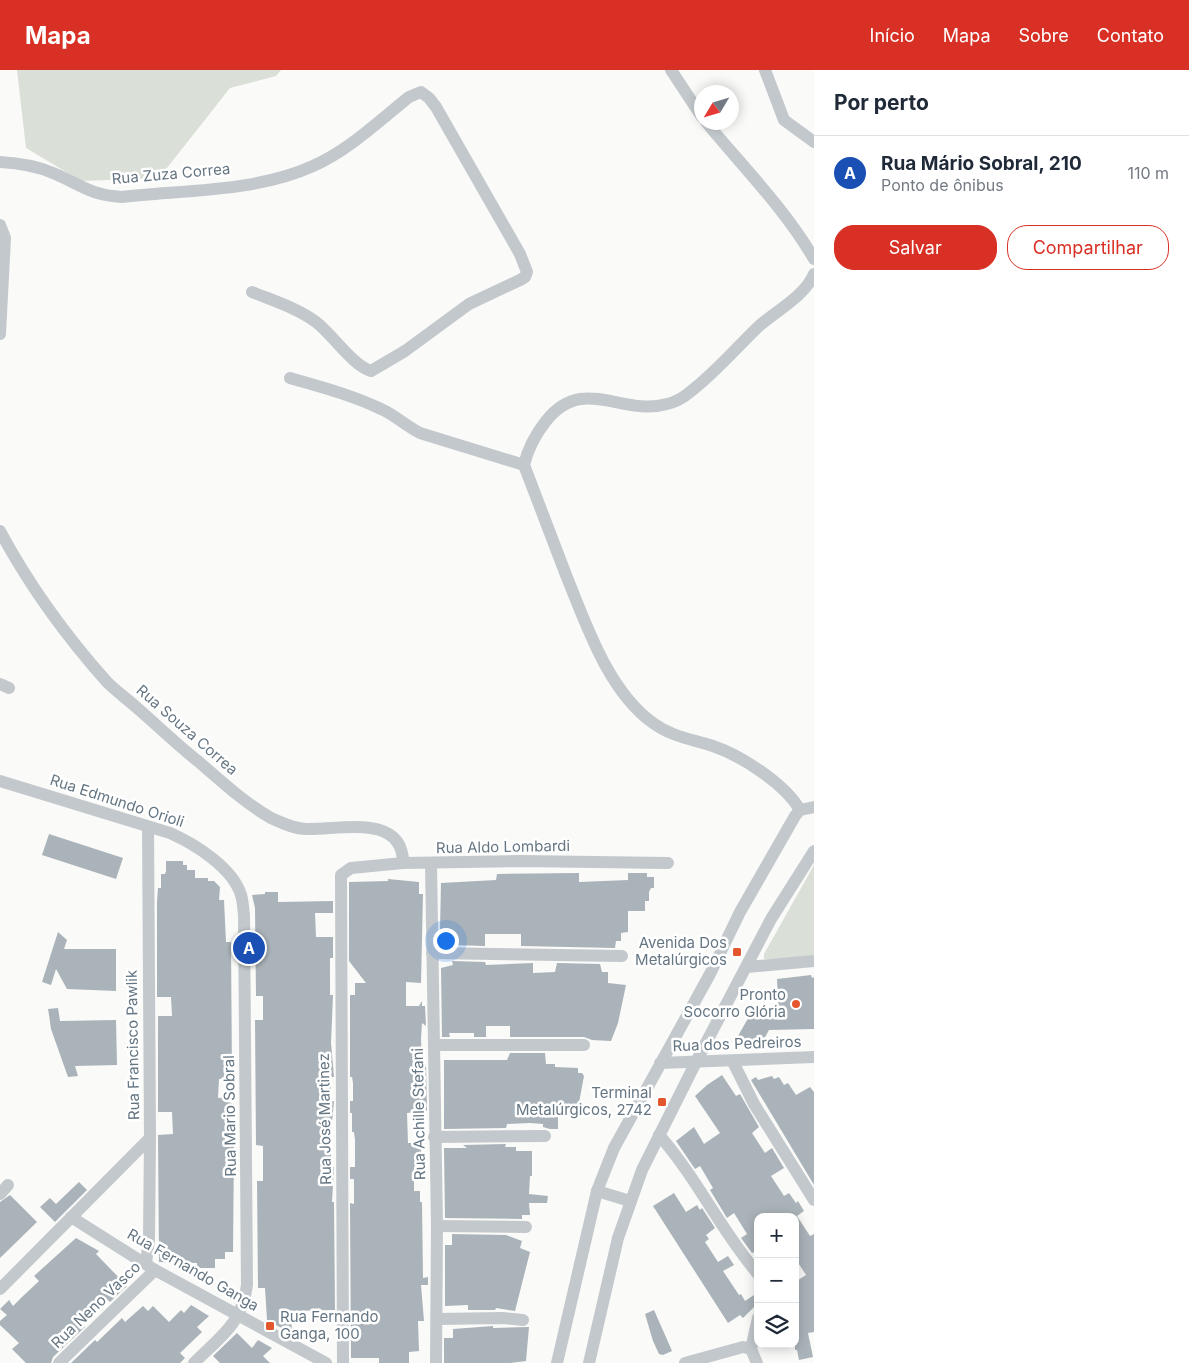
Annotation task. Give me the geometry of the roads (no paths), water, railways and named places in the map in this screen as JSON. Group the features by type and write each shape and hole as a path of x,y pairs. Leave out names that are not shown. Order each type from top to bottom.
{"street":[{"path":"671,70 694,105"},
{"path":"765,70 784,120 814,142"},
{"name":"Rua Zuza Correa","path":"0,162 16,163 45,170 92,193 106,196 261,183 314,166 336,154 409,97 421,92 436,107 520,254 527,272 525,277 520,280 469,304 405,351 371,371 360,365 314,320 301,312 252,292"},
{"path":"713,130 768,196 803,241 814,259"},
{"path":"0,225 5,238 0,334"},
{"path":"800,810 790,794 762,773 718,748 687,740 654,724 631,702 600,656 586,625 524,465 532,441 540,429 550,415 568,402 578,398 596,398 654,406 678,401 691,392 759,326 804,289 814,274"},
{"path":"290,378 356,398 383,410 408,428 420,433 524,465"},
{"name":"Rua Souza Correa","path":"0,531 34,589 109,684 226,786 272,818 290,826 305,829 379,829 387,832 393,836 403,852 403,863"},
{"name":"Rua Edmundo Orioli","path":"0,781 189,841 217,863 232,880 240,894 244,915"},
{"path":"557,1363 597,1191 614,1148 710,974 740,912 800,810 814,807"},
{"name":"Rua Francisco Pawlik","path":"148,827 150,1266"},
{"path":"589,1363 618,1238 630,1201 659,1135 771,918 814,851"},
{"name":"Rua Aldo Lombardi","path":"341,875 351,868 403,863 520,861 668,863"},
{"name":"Rua Achille Stefani","path":"431,864 434,1138 437,1226 436,1363"},
{"name":"Rua José Martinez","path":"341,875 343,1363"},
{"name":"Rua Mario Sobral","path":"240,1316 245,1303 247,1285 244,915"},
{"path":"432,953 622,956"},
{"path":"747,967 814,962"},
{"path":"434,1045 584,1045"},
{"name":"Rua dos Pedreiros","path":"660,1063 694,1064 814,1057"},
{"path":"733,1062 754,1104 814,1200"},
{"path":"659,1135 684,1166 743,1256 754,1269"},
{"path":"434,1138 546,1136"},
{"path":"0,1289 150,1138"},
{"path":"597,1191 630,1201"},
{"name":"Rua Fernando Ganga","path":"72,1217 150,1266 321,1362"},
{"path":"437,1226 526,1227"},
{"name":"Rua Neno Vasco","path":"59,1363 150,1266"},
{"path":"194,1363 240,1316"},
{"path":"437,1320 523,1320"},
{"path":"754,1334 750,1349 757,1363"},
{"path":"685,1363 737,1347 750,1349"}],"place":[{"name":"Rua Mário Sobral, 210","path":"249,948"},
{"name":"Avenida Dos Metalúrgicos","path":"737,952"},
{"name":"Pronto Socorro Glória","path":"796,1004"},
{"name":"Terminal Metalúrgicos, 2742","path":"662,1102"},
{"name":"Rua Fernando Ganga, 100","path":"270,1326"}]}
